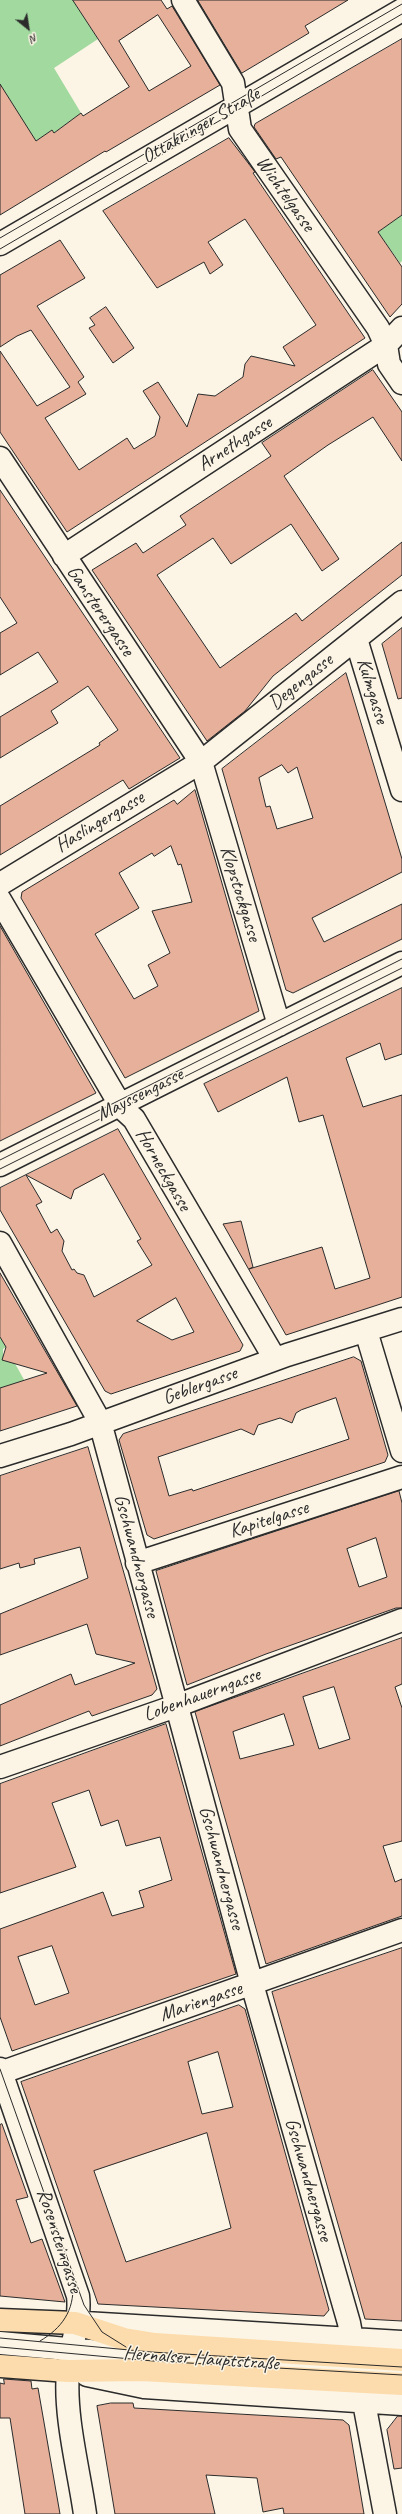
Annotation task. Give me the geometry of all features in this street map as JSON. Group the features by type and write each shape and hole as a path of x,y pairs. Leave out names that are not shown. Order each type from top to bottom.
{"main road":[{"name":"Hernalser Hauptstraße","path":"0,2320 75,2323 135,2342 356,2362 402,2384"},
{"name":"Hernalser Hauptstraße","path":"0,2366 68,2371 141,2370 402,2360"}],"street":[{"name":"Wichtelgasse","path":"183,0 233,83 240,129 378,328 386,345 389,364 402,382"},
{"name":"Ottakringer Straße","path":"2,238 236,106 397,7"},
{"name":"Arnethgasse","path":"64,556 386,345 402,328"},
{"name":"Gansterergasse","path":"0,458 201,762"},
{"name":"Degengasse","path":"201,762 402,602"},
{"name":"Kulmgasse","path":"356,639 402,790"},
{"name":"Haslingergasse","path":"0,884 201,762"},
{"name":"Klopstockgasse","path":"201,762 279,1025"},
{"name":"Horneckgasse","path":"0,900 120,1104 134,1119 275,1359"},
{"name":"Mayssengasse","path":"0,1165 402,963"},
{"name":"Gschwandnergasse","path":"0,1244 100,1422 137,1564 356,2362 365,2403 384,2514"},
{"name":"Geblergasse","path":"0,1456 100,1422 275,1359 402,1319"},
{"path":"366,1331 402,1451"},
{"name":"Kapitelgasse","path":"137,1564 402,1477"},
{"name":"Lobenhauerngasse","path":"0,1767 176,1706 402,1620"},
{"name":"Mariengasse","path":"0,2071 252,1984 402,1930"},
{"name":"Rosensteingasse","path":"0,2071 76,2288 79,2304 68,2371 68,2403 85,2514"},
{"name":"Hernalser Hauptstraße","path":"356,2362 402,2342"},
{"name":"Hernalser Hauptstraße","path":"0,2343 72,2349 356,2362 402,2371"},
{"name":"Hernalser Hauptstraße","path":"68,2371 144,2387 365,2403 402,2404"}],"green space":[{"path":"0,0 73,0 98,39 54,68 81,113 54,133 52,130 36,141 0,105"},
{"path":"402,215 402,261 400,263 378,232"},
{"path":"0,1337 6,1347 3,1349 3,1357 13,1360 27,1385 0,1388"}],"building":[{"path":"73,0 161,0 167,9 172,6 220,85 106,152 105,151 0,215 0,84 36,141 52,130 54,133 81,113 83,116 129,87","holes":["158,15 191,66 149,91 119,41"]},
{"path":"198,0 348,0 305,26 309,33 242,73"},
{"path":"402,39 402,215 378,232 402,267 402,304 390,317 281,157 276,159 254,127 255,124"},
{"path":"229,138 255,172 253,173 365,338 67,532 0,432 0,351 37,406 70,387 31,330 17,336 0,347 0,275 60,240 85,278 37,306 84,377 78,382 86,394 45,418 79,470 127,438 134,449 155,436 160,417 143,391 158,382 187,427 198,394 215,396 243,377 245,364 251,356 295,366 283,347 316,325 245,219 208,242 223,265 210,274 204,262 157,288 103,211"},
{"path":"106,307 134,348 113,363 89,328 95,325 90,318"},
{"path":"373,370 402,412 402,461 373,417 328,445 284,476 339,559 322,571 291,524 231,564 213,538 157,575 220,668 296,613 302,621 402,542 402,575 273,676 245,711 207,741 92,570 136,543 143,553 186,525 180,516 271,456 262,443"},
{"path":"0,490 180,758 129,789 123,780 0,855 0,806 100,745 99,743 118,730 88,686 51,711 58,723 0,758 0,717 58,682 38,652 0,675 0,633 17,623 0,597"},
{"path":"402,628 402,698 398,699 382,644"},
{"path":"346,673 402,859 402,872 312,918 324,942 402,904 402,939 293,993 286,990 222,769","holes":["282,765 288,773 297,767 313,818 277,829 270,806 266,807 259,778"]},
{"path":"195,790 259,1011 125,1078 21,898 22,892 174,800 177,804","holes":["171,846 178,865 181,864 192,902 152,911 170,953 148,965 158,986 134,999 95,934 139,908 119,873 152,853 154,856"]},
{"path":"0,926 96,1093 0,1141"},
{"path":"402,988 402,1054 385,1060 380,1043 346,1058 363,1107 402,1095 402,1297 286,1335 223,1224 241,1221 253,1267 249,1269 322,1247 335,1289 370,1278 323,1115 299,1122 287,1077 218,1112 204,1084"},
{"path":"118,1129 243,1345 240,1351 111,1394 105,1391 0,1210 0,1188","holes":["104,1174 141,1239 137,1241 152,1265 94,1297 84,1275 77,1273 74,1269 72,1270 62,1251 64,1241 57,1229 51,1233 36,1205 42,1202 26,1175 71,1199 74,1190","176,1298 194,1332 172,1340 137,1321"]},
{"path":"0,1273 77,1406 0,1431 0,1388 47,1373 2,1360 6,1347 0,1337"},
{"path":"354,1357 361,1361 388,1455 385,1462 154,1539 147,1535 119,1440 123,1434","holes":["336,1398 349,1439 193,1491 192,1489 169,1496 158,1457 241,1429 254,1435 258,1425 280,1418 292,1423 296,1413 301,1410"]},
{"path":"88,1447 157,1689 152,1695 92,1716 89,1711 0,1746 0,1705 71,1674 75,1685 135,1663 96,1654 87,1624 0,1655 0,1614 88,1578 80,1547 34,1559 35,1564 20,1568 19,1563 0,1569 0,1476"},
{"path":"399,1491 402,1503 402,1608 396,1608 266,1654 187,1685 156,1571","holes":["376,1538 387,1577 359,1587 347,1549"]},
{"path":"402,1638 402,1684 395,1687 402,1708 402,1841 383,1846 395,1882 402,1879 402,1916 266,1964 195,1712","holes":["334,1687 350,1739 319,1749 303,1697","284,1714 294,1745 240,1759 233,1732"]},
{"path":"166,1724 236,1974 12,2051 0,2017 0,1929 103,1892 112,1916 144,1907 139,1891 172,1880 160,1837 126,1846 118,1820 101,1826 89,1790 52,1803 76,1867 0,1893 0,1784","holes":["52,1946 69,1993 35,2005 18,1957"]},
{"path":"402,1948 402,2321 365,2319 272,1992"},
{"path":"239,2005 245,2009 329,2310 324,2316 98,2304 21,2082","holes":["218,2052 233,2107 202,2114 188,2062","207,2133 231,2228 126,2262 94,2171"]},
{"path":"2,2124 28,2197 16,2200 31,2243 42,2239 65,2302 0,2296 0,2125"},
{"path":"4,2379 31,2381 32,2389 38,2388 60,2514 25,2514 10,2418 0,2418 0,2383 4,2384"},
{"path":"111,2403 133,2403 134,2408 343,2420 349,2425 364,2514 284,2514 283,2508 263,2512 257,2478 206,2475 215,2514 115,2514 97,2406"},
{"path":"398,2416 402,2416 402,2468 394,2469 387,2430"}],"tram line":[{"path":"0,238 402,4"},
{"path":"0,249 402,14"},
{"path":"0,1160 402,959"},
{"path":"0,1169 402,968"},
{"path":"0,2069 84,2305 102,2332 126,2347"},
{"path":"40,2341 55,2330 65,2318 71,2303 73,2285"},
{"path":"0,2338 151,2352 402,2367"},
{"path":"0,2347 153,2361 402,2375"}]}
